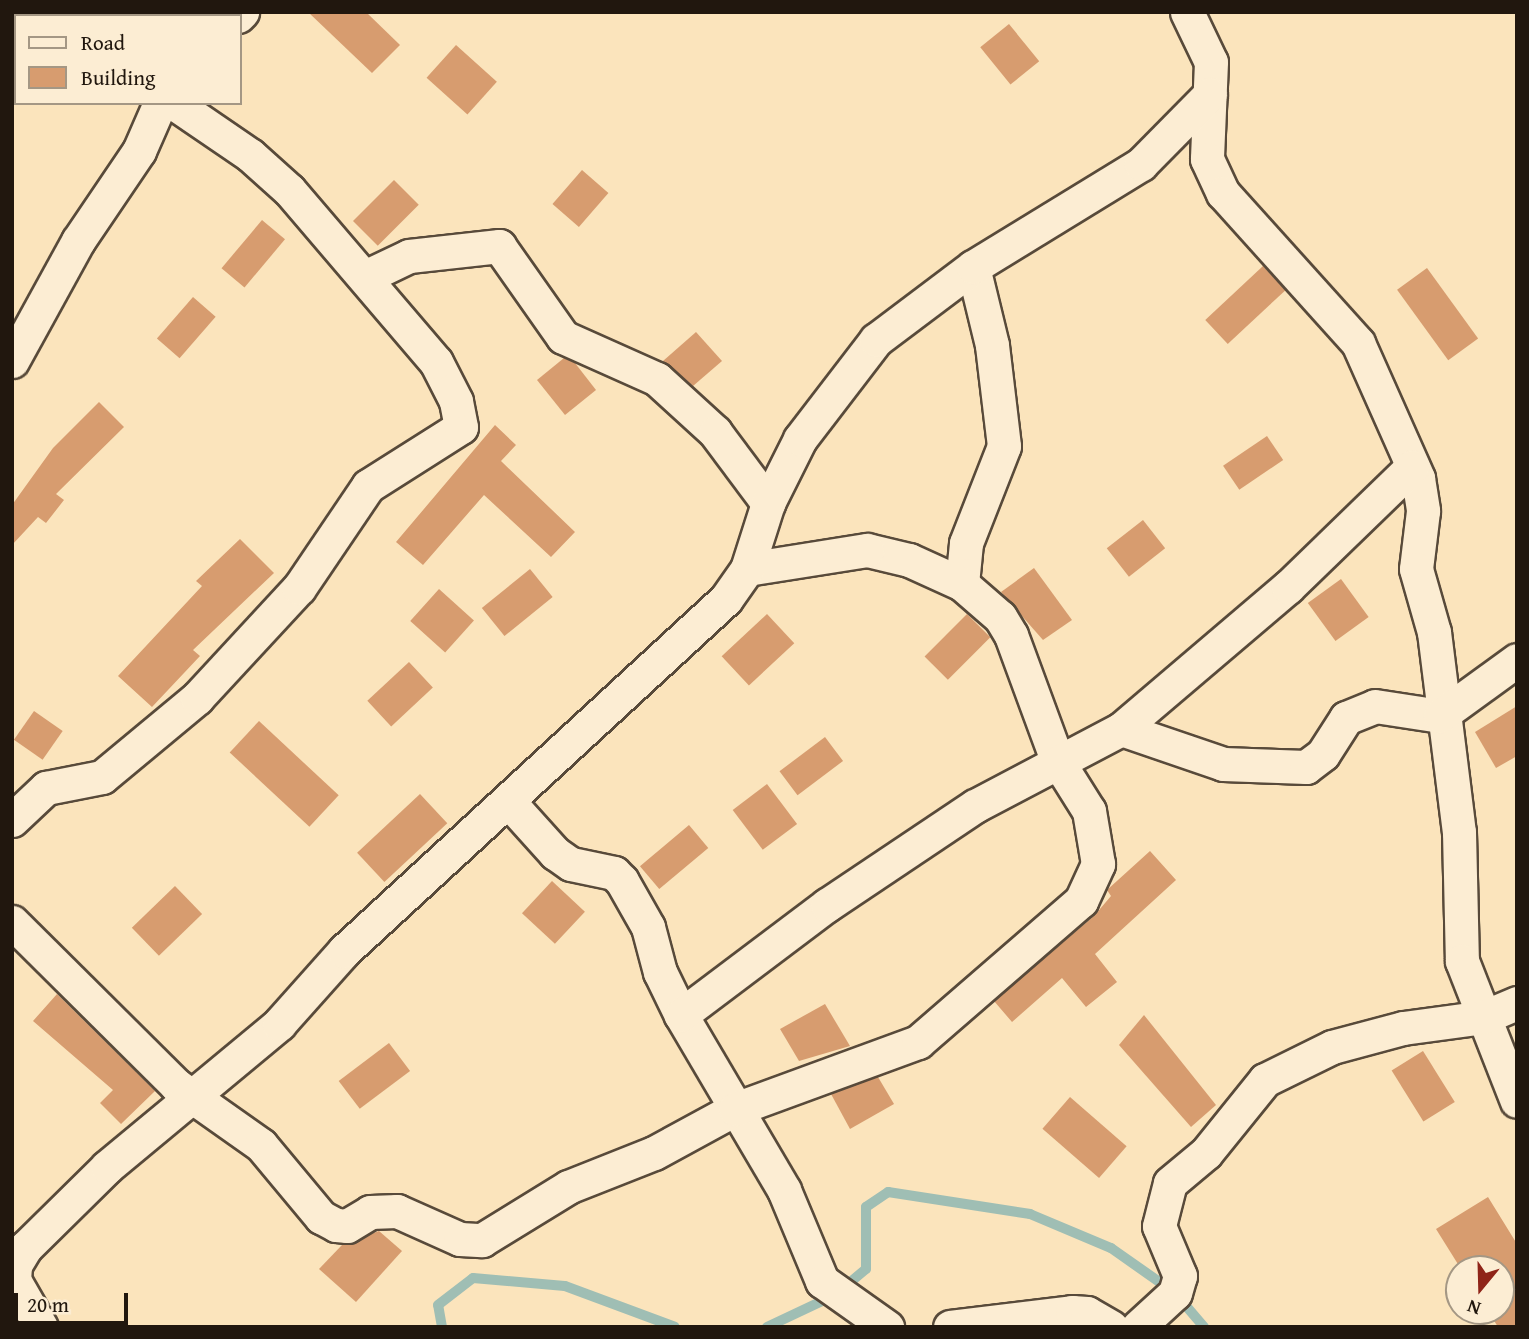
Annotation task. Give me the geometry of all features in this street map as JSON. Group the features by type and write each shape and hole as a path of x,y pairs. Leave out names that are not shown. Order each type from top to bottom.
{"street":[{"path":"1187,12 1211,62 1207,159 1223,193 1358,343 1412,467 1423,511 1416,569 1434,632 1440,716 1459,832 1462,961 1517,1101"},
{"path":"41,1327 13,1280 15,1265 26,1247 107,1167 279,1024 344,951 708,617 747,569 768,503 836,386 876,340 973,267 1141,164 1210,94"},
{"path":"14,355 78,241 139,151 159,105"},
{"path":"12,820 47,788 102,776 197,698 299,587 368,486 461,427 456,401 436,362 289,190 250,155 177,105"},
{"path":"365,278 409,256 499,246 562,337 657,379 715,432 768,503"},
{"path":"962,584 967,543 1004,446 992,345 973,267"},
{"path":"681,1015 882,867 1057,760 1121,729 1288,587 1412,467"},
{"path":"12,922 176,1085 194,1093 218,1118 261,1144 329,1223 347,1226 370,1212 397,1211 460,1239 482,1240 568,1187 654,1153 735,1109 918,1042 1082,901 1098,864 1099,847 1089,811 1057,760 1011,635 1000,617 962,584 909,559 867,550 747,569"},
{"path":"1121,729 1223,764 1306,767 1323,754 1346,718 1361,710 1387,706 1440,716 1517,660"},
{"path":"509,802 555,853 571,864 614,873 622,881 648,927 681,1015 784,1190 822,1281 887,1327"},
{"path":"1138,1327 1175,1293 1180,1276 1159,1226 1170,1183 1206,1153 1249,1094 1265,1080 1332,1047 1403,1028 1484,1017 1517,1003"},
{"path":"950,1327 1072,1312 1111,1327"}],"building":[{"path":"308,12 366,12 400,45 372,73"},
{"path":"1009,24 1039,61 1010,85 980,47"},
{"path":"456,45 497,82 467,115 427,78"},
{"path":"582,170 608,193 579,227 552,204"},
{"path":"394,180 419,205 378,246 353,221"},
{"path":"262,220 285,239 244,288 222,268"},
{"path":"1263,266 1286,290 1228,344 1205,320"},
{"path":"1427,268 1478,338 1448,360 1397,290"},
{"path":"193,297 216,317 180,358 157,339"},
{"path":"696,332 722,361 693,386 663,361"},
{"path":"564,358 575,363 596,390 565,415 537,380"},
{"path":"99,402 124,427 56,494 64,500 46,523 38,517 12,545 12,505 53,448"},
{"path":"495,425 516,445 501,461 575,532 551,557 484,495 423,565 396,542"},
{"path":"1267,436 1283,460 1239,490 1223,466"},
{"path":"1143,520 1165,548 1129,577 1107,548"},
{"path":"240,539 274,573 193,650 200,656 152,707 118,676 202,586 196,581"},
{"path":"1034,568 1072,620 1043,640 1001,592"},
{"path":"530,569 553,597 504,636 482,608"},
{"path":"1341,579 1369,617 1335,641 1308,603"},
{"path":"439,589 474,620 445,652 410,621"},
{"path":"767,614 794,643 749,686 722,656"},
{"path":"967,614 990,637 948,680 925,656"},
{"path":"409,662 433,688 391,726 367,701"},
{"path":"1517,706 1517,756 1496,768 1475,732"},
{"path":"34,711 63,731 43,760 14,740"},
{"path":"259,721 339,795 309,827 230,752"},
{"path":"825,737 843,761 798,795 779,771"},
{"path":"767,784 797,824 763,850 733,810"},
{"path":"420,794 447,823 384,882 357,853"},
{"path":"689,825 708,848 659,889 640,866"},
{"path":"1150,851 1176,880 1095,954 1117,982 1086,1007 1062,978 1012,1022 994,1001 1094,916 1111,896 1107,890"},
{"path":"552,881 585,912 555,944 522,913"},
{"path":"175,886 202,914 159,956 132,928"},
{"path":"57,994 155,1091 121,1124 100,1103 113,1090 33,1021"},
{"path":"825,1004 850,1046 799,1061 780,1029"},
{"path":"1144,1015 1216,1105 1191,1127 1119,1045"},
{"path":"389,1043 410,1071 360,1109 339,1081"},
{"path":"1423,1051 1455,1102 1423,1121 1392,1071"},
{"path":"878,1077 894,1104 850,1129 831,1094"},
{"path":"1070,1097 1127,1146 1099,1178 1042,1129"},
{"path":"1488,1197 1517,1244 1517,1327 1497,1325 1515,1325 1515,1255 1452,1255 1436,1229"},
{"path":"379,1231 402,1251 356,1302 319,1269 342,1245"}],"waterway":[{"path":"767,1327 835,1295 866,1269 866,1207 888,1192 1030,1214 1111,1248 1175,1293 1204,1327"},
{"path":"442,1327 438,1305 473,1278 565,1286 675,1327"}]}
